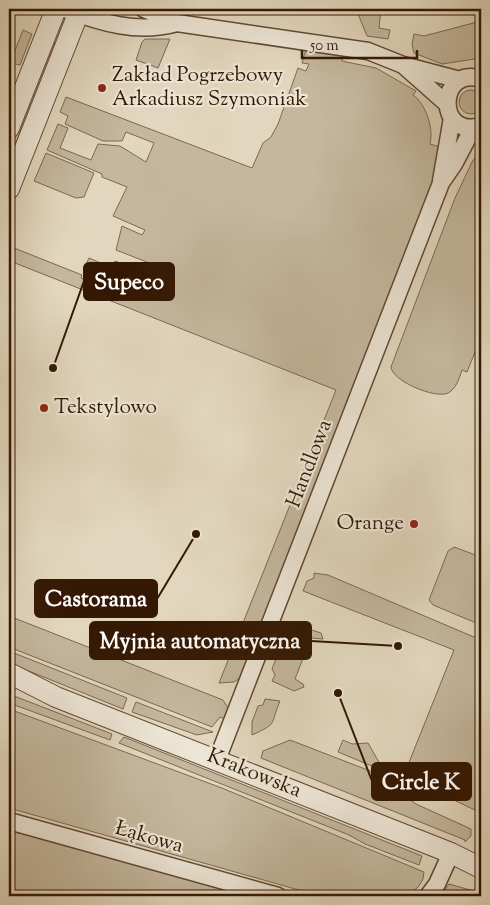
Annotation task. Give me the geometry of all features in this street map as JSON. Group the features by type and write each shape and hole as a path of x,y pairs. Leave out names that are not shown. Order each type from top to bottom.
{"street":[{"path":"9,128 56,9"},
{"path":"144,9 177,23 360,49 385,56 403,64 474,76"},
{"path":"9,189 74,10 101,22 139,28 159,28 177,23"},
{"path":"403,64 449,111 459,124 477,127"},
{"name":"Handlowa","path":"441,183 450,90 474,76"},
{"name":"Handlowa","path":"217,760 441,183 477,127"},
{"name":"Krakowska","path":"9,676 56,697 451,853 481,868"},
{"name":"Łąkowa","path":"9,821 278,896"},
{"path":"428,896 437,884 451,853"},
{"name":"Krakowska","path":"451,853 481,861"}],"shaded area":[{"path":"356,9 381,9 379,28 390,30 388,39 367,36"},
{"path":"481,21 481,58 442,64 414,53 412,45 414,34 424,36"},
{"path":"23,30 32,34 20,65 10,63"},
{"path":"145,39 170,39 158,68 136,60 142,42"},
{"path":"50,42 56,44 9,166 9,149"},
{"path":"306,49 343,54 342,61 376,68 416,91 413,95 422,104 430,124 430,144 440,147 430,191 240,678 234,682 219,683 336,390 15,263 12,270 9,269 9,246 82,275 81,278 106,288 110,279 84,269 89,258 112,268 115,261 137,269 136,273 146,277 152,264 116,250 122,226 142,235 145,230 113,216 127,187 47,150 58,124 68,128 60,148 91,160 98,144 120,146 146,162 154,143 126,132 122,141 103,141 65,124 68,116 60,112 66,97 252,168 263,143 271,137 278,124 298,68 306,71 309,64 302,63"},
{"path":"466,90 476,90 483,97 483,107 476,114 466,114 459,107 459,97"},
{"path":"46,153 94,173 84,197 76,198 34,181"},
{"path":"481,156 481,337 467,372 462,370 453,389 448,393 434,393 415,388 406,383 398,378 391,367 455,198 473,160"},
{"path":"454,547 481,557 481,625 433,605 429,600 448,551"},
{"path":"314,573 328,575 481,640 481,813 431,789 406,770 454,650 303,591 307,581 314,578"},
{"path":"9,616 223,700 228,708 225,719 220,717 212,727 9,647"},
{"path":"293,626 321,633 323,639 311,638 295,679 303,684 304,687 294,691 272,681 275,675 272,669 286,633 291,632"},
{"path":"9,651 127,698 123,709 9,663"},
{"path":"9,694 112,734 110,740 9,703"},
{"path":"265,699 280,701 274,719 266,728 252,735 252,722 258,706 263,705"},
{"path":"136,702 213,732 197,735 132,712"},
{"path":"9,709 222,788 424,872 423,879 418,887 408,896 324,896 9,808"},
{"path":"124,737 422,856 419,865 119,743"},
{"path":"290,740 391,779 405,796 416,804 471,829 471,836 465,842 465,840 261,758 263,751"},
{"path":"343,740 352,744 368,743 384,771 338,752"},
{"path":"9,831 24,834 246,896 9,896"},
{"path":"449,884 481,893 481,896 441,896"}],"place":[{"name":"Zakład Pogrzebowy Arkadiusz Szymoniak","path":"102,88"},
{"name":"Supeco","path":"53,368"},
{"name":"Tekstylowo","path":"44,408"},
{"name":"Orange","path":"414,524"},
{"name":"Castorama","path":"196,534"},
{"name":"Myjnia automatyczna","path":"398,646"},
{"name":"Circle K","path":"338,693"}]}
